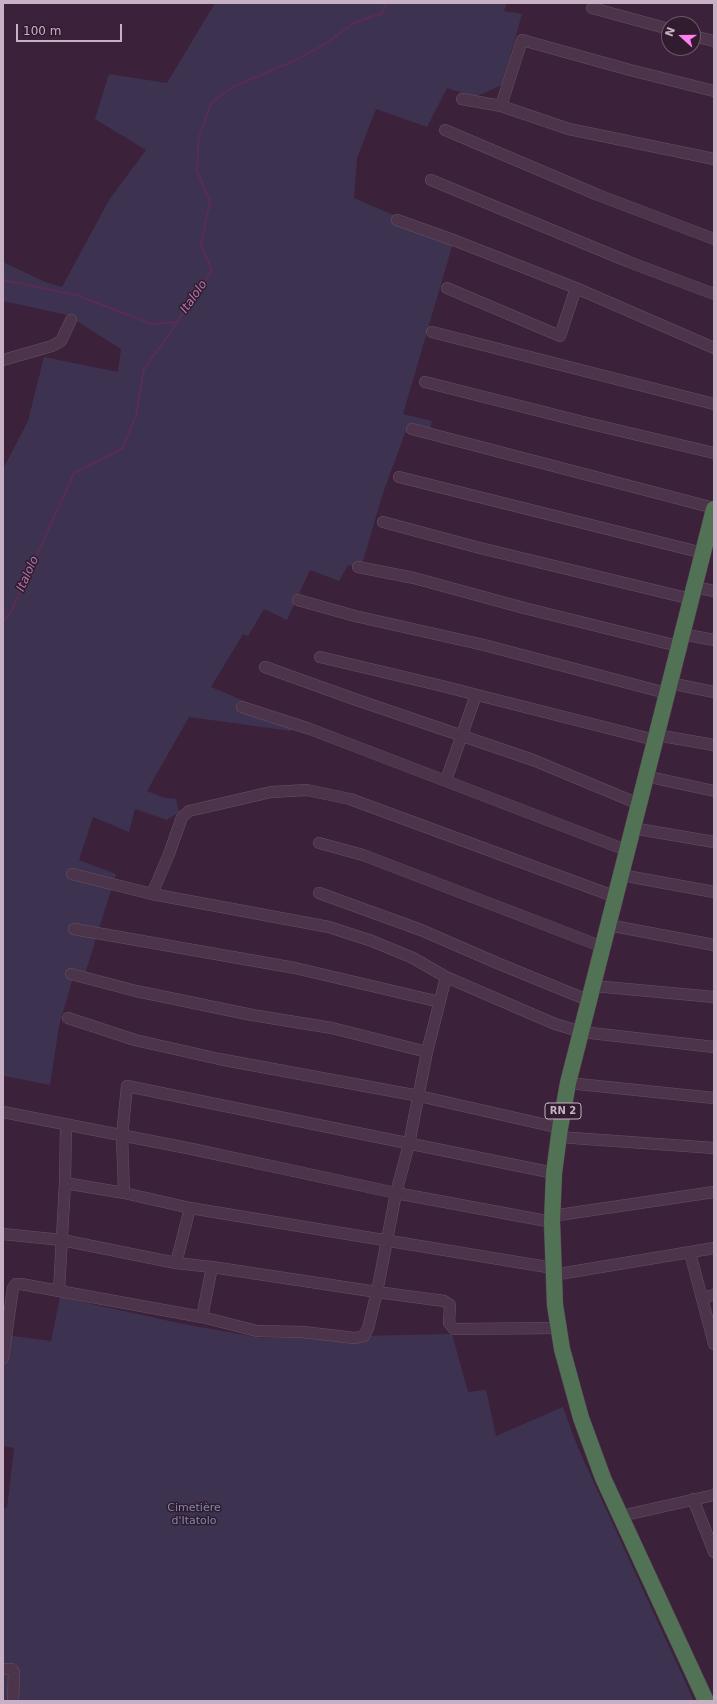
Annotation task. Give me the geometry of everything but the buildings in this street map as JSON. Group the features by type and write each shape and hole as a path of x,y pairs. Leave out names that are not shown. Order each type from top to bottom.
{"highway":[{"name":"RN 2","path":"706,1701 594,1458 581,1418 567,1369 559,1328 553,1272 552,1219 554,1173 559,1132 568,1083 692,593 708,543 714,508"}],"street":[{"path":"592,8 661,28"},
{"path":"701,38 714,42"},
{"path":"501,106 522,40 630,70 714,91"},
{"path":"462,99 501,106 569,129 714,159"},
{"path":"445,130 598,195 714,239"},
{"path":"431,180 629,262 714,294"},
{"path":"398,220 576,288 714,348"},
{"path":"447,288 560,336 576,288"},
{"path":"3,360 52,346 61,341 66,334 71,320"},
{"path":"432,332 714,404"},
{"path":"425,382 714,453"},
{"path":"412,429 714,508"},
{"path":"399,477 708,543"},
{"path":"383,522 480,548 692,593 714,590"},
{"path":"358,567 414,578 524,608 680,640 714,640"},
{"path":"298,600 355,616 668,688 714,692"},
{"path":"320,657 656,738 714,745"},
{"path":"265,667 533,760 638,804"},
{"path":"446,780 476,695"},
{"path":"242,707 310,729 626,850"},
{"path":"645,776 714,791"},
{"path":"152,894 169,854 182,817 189,811 271,792 307,790 350,798 616,897"},
{"path":"632,828 714,842"},
{"path":"319,843 363,856 603,947"},
{"path":"72,874 152,894 329,927 372,941 413,958 446,977 555,1024 582,1032 714,1047"},
{"path":"621,875 714,892"},
{"path":"318,893 421,930 497,963 592,993 714,997"},
{"path":"608,925 714,945"},
{"path":"74,929 294,968 440,1002"},
{"path":"71,974 144,993 252,1015 332,1028 427,1052"},
{"path":"3,1358 6,1313 13,1288 16,1284 202,1317 257,1331 303,1332 355,1338 364,1336 367,1333 377,1292 396,1193 409,1144 427,1052 446,977"},
{"path":"68,1018 135,1040 173,1049 419,1096 559,1132 714,1148"},
{"path":"568,1083 714,1098"},
{"path":"124,1193 122,1136 127,1086 554,1173"},
{"path":"3,1112 66,1126 192,1149 396,1193 552,1219 714,1192"},
{"path":"59,1291 65,1183 66,1126"},
{"path":"65,1183 124,1193 190,1208 387,1241 553,1272 690,1253 714,1248"},
{"path":"176,1263 190,1208"},
{"path":"3,1234 62,1240 176,1263 447,1302 450,1305 449,1323 454,1329 559,1328"},
{"path":"690,1253 714,1344"},
{"path":"202,1317 212,1267"},
{"path":"702,1298 714,1294"},
{"path":"621,1516 714,1495"},
{"path":"693,1499 714,1552"},
{"path":"3,1669 12,1669 14,1672 13,1701"}],"green space":[{"path":"215,3 507,3 504,11 522,14 502,85 475,97 447,88 427,127 376,109 357,158 354,198 430,231 453,243 403,414 432,421 429,434 405,433 382,496 361,568 348,565 339,581 310,570 287,620 264,609 248,636 243,634 211,687 266,710 296,719 291,731 189,717 147,791 165,798 176,799 179,812 167,820 135,809 129,832 93,817 79,860 116,874 85,974 74,974 59,1026 50,1085 3,1077 3,469 28,421 44,357 118,372 121,349 67,315 3,301 3,262 45,282 62,287 109,200 146,150 95,119 109,74 167,83"},
{"name":"Cimetière d'Itatolo","path":"60,1297 183,1324 262,1338 452,1334 468,1392 486,1390 496,1436 563,1407 578,1448 694,1701 3,1701 3,1509 7,1508 14,1448 3,1446 3,1358 5,1335 51,1341"}],"waterway":[{"name":"Italolo","path":"3,621 11,612 74,473 123,448 136,415 144,369 212,270 201,245 210,201 197,171 199,137 211,103 233,87 296,60 325,44 354,23 382,13 386,3"},
{"path":"3,280 76,295 152,324 177,322"}]}
